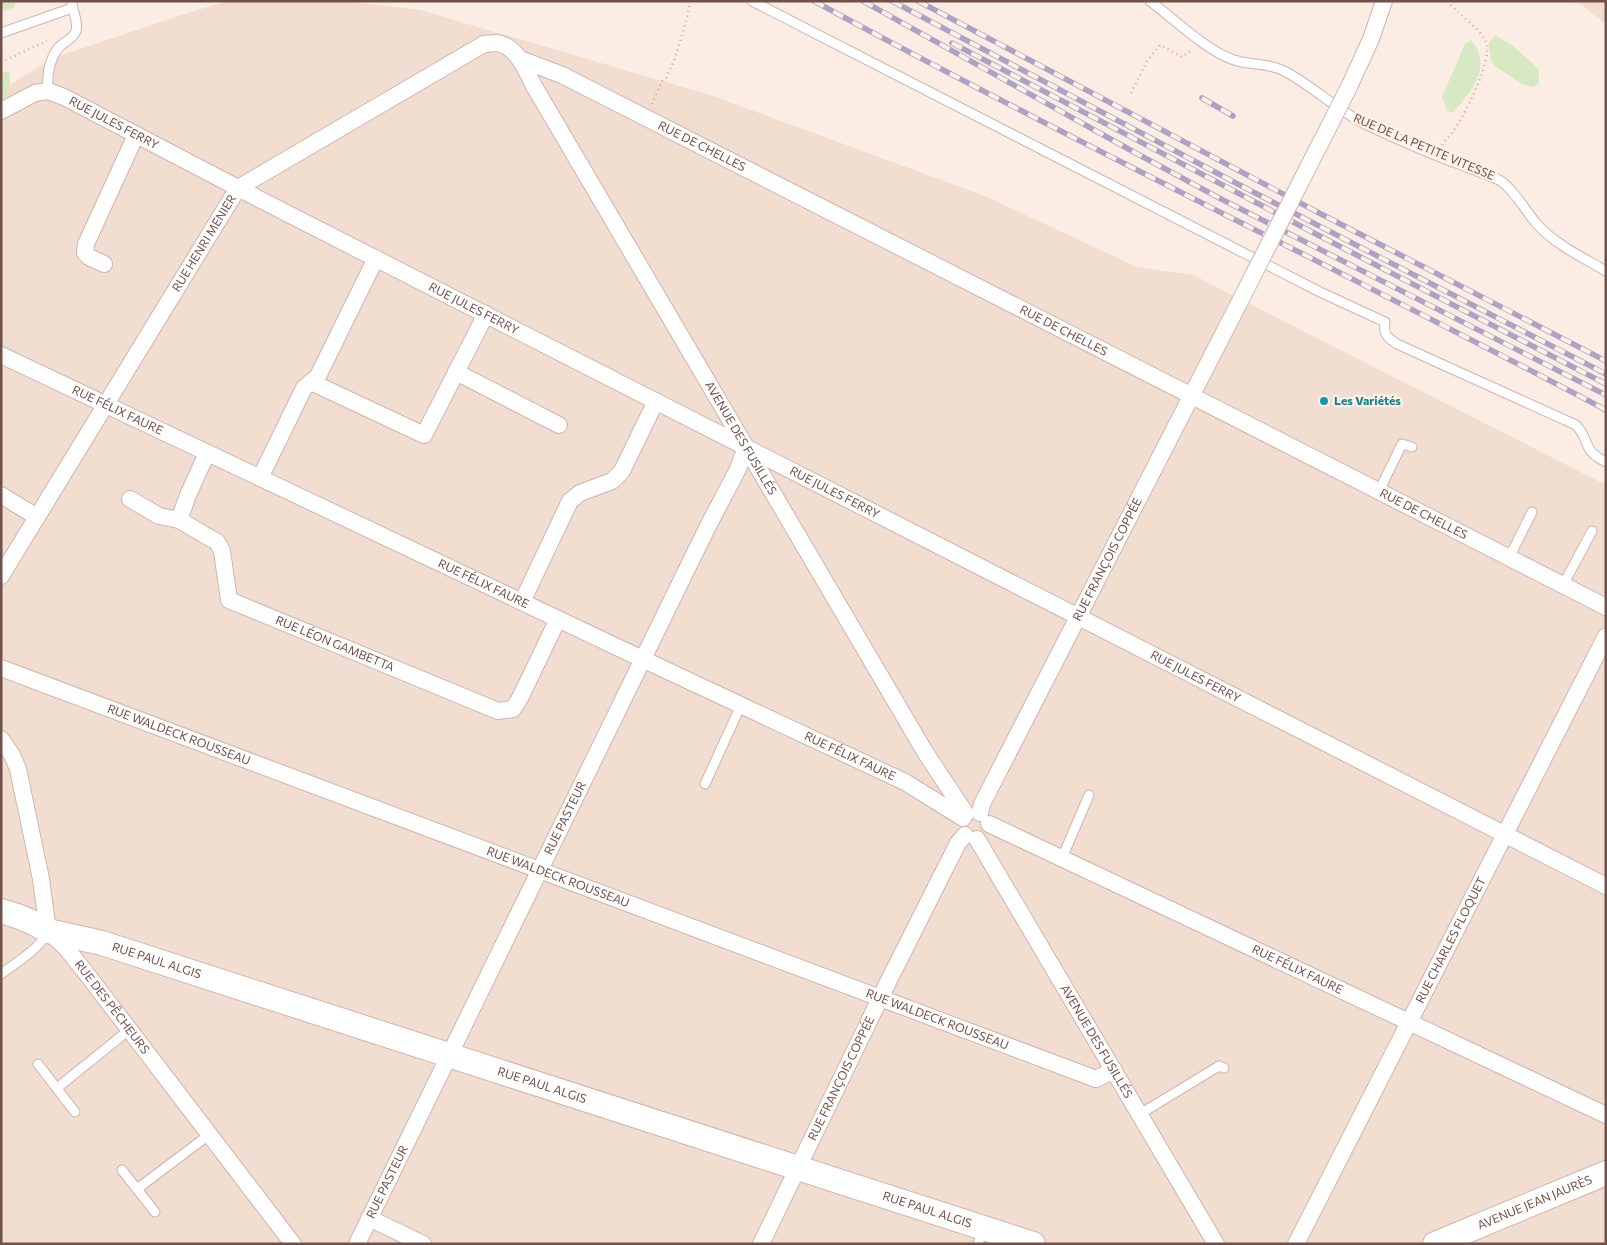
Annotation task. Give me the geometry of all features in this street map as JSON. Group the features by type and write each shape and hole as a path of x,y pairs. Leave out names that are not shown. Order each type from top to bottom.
{"street":[{"name":"RUE FRANÇOIS COPPÉE","path":"761,1244 880,998 958,843 971,837 985,835 987,832 975,817 1349,87 1371,39 1384,1"},
{"name":"RUE HENRI MENIER","path":"1,576 238,188 484,44 497,43 510,50 520,59"},
{"name":"RUE DE CHELLES","path":"520,59 562,75 1606,607"},
{"name":"AVENUE DES FUSILLÉS","path":"520,59 534,86 925,752 975,817"},
{"name":"RUE JULES FERRY","path":"48,91 64,97 746,448 1606,886"},
{"path":"1,111 35,93 48,91"},
{"path":"104,264 85,253 86,244 136,135"},
{"path":"260,478 304,388 318,376 376,258"},
{"path":"311,382 424,435 486,314"},
{"name":"RUE FÉLIX FAURE","path":"1,355 1606,1115"},
{"path":"456,372 560,424"},
{"path":"522,602 570,501 580,493 612,480 622,471 656,401"},
{"name":"RUE PASTEUR","path":"357,1244 708,526 738,469 746,448"},
{"path":"130,499 159,516 179,520 207,453"},
{"path":"1,495 37,517"},
{"name":"RUE LÉON GAMBETTA","path":"179,520 217,542 222,551 228,600 498,711 513,709 558,619"},
{"name":"RUE CHARLES FLOQUET","path":"1296,1244 1606,636"},
{"name":"RUE WALDECK ROUSSEAU","path":"1,668 1096,1079 1114,1070"},
{"path":"1,739 12,755 18,769 41,879 48,931"},
{"path":"971,837 961,827 975,817"},
{"name":"AVENUE DES FUSILLÉS","path":"971,837 1114,1070 1216,1244"},
{"name":"RUE PAUL ALGIS","path":"1,911 27,920 48,931 102,943 798,1168 980,1236 1034,1244"},
{"name":"RUE DES PÊCHEURS","path":"48,931 67,949 210,1134 289,1242"},
{"name":"AVENUE JEAN JAURÈS","path":"1435,1244 1606,1172"},
{"path":"369,1218 423,1244"}],"lane":[{"path":"752,1 1302,283 1385,322 1384,330 1387,337 1397,344 1576,425 1583,432 1586,446 1591,453 1606,462"},
{"name":"RUE DE LA PETITE VITESSE","path":"1150,1 1220,54 1234,60 1280,68 1364,123 1501,181 1510,188 1546,233 1606,271"},
{"path":"1,33 72,5 77,24 76,34 58,48 47,73 48,91"},
{"path":"1379,492 1402,444 1412,447"},
{"path":"1509,558 1532,512"},
{"path":"1563,585 1592,531"},
{"path":"705,784 741,705"},
{"path":"1062,858 1089,795"},
{"path":"1,974 35,948 48,931"},
{"path":"57,1088 129,1030"},
{"path":"38,1064 75,1112"},
{"path":"1140,1114 1219,1066 1224,1068"},
{"path":"137,1189 210,1134"},
{"path":"122,1170 154,1212"}],"path":[{"path":"646,118 662,81 666,78 674,61 690,1"},
{"path":"1434,154 1460,120 1480,78 1487,56 1487,46 1483,36 1446,1"},
{"path":"1,62 76,28"},
{"path":"1131,93 1147,61 1160,45 1182,57 1203,42"}],"shaded area":[{"path":"227,1 346,1 420,10 710,95 985,196 1137,267 1193,275 1606,485 1606,1244 1,1244 1,90 53,58"},
{"path":"1576,1 1606,1 1606,24 1590,12"}],"green space":[{"path":"1,1 14,1 15,7 1,12"},
{"path":"1495,35 1514,47 1539,69 1539,84 1533,87 1521,84 1495,66 1491,60 1489,43"},
{"path":"1471,40 1478,50 1480,69 1472,88 1453,113 1447,111 1442,97 1465,44"},
{"path":"9,71 9,89 1,105 1,73"}],"railway":[{"path":"814,1 912,54 1606,410"},
{"path":"863,1 1223,200 1606,395"},
{"path":"892,1 1232,181 1606,374"},
{"path":"918,1 1323,215 1606,361"},
{"path":"952,43 1606,384"},
{"path":"1202,98 1233,116"}],"place":[{"name":"Les Variétés","path":"1324,401"}]}
